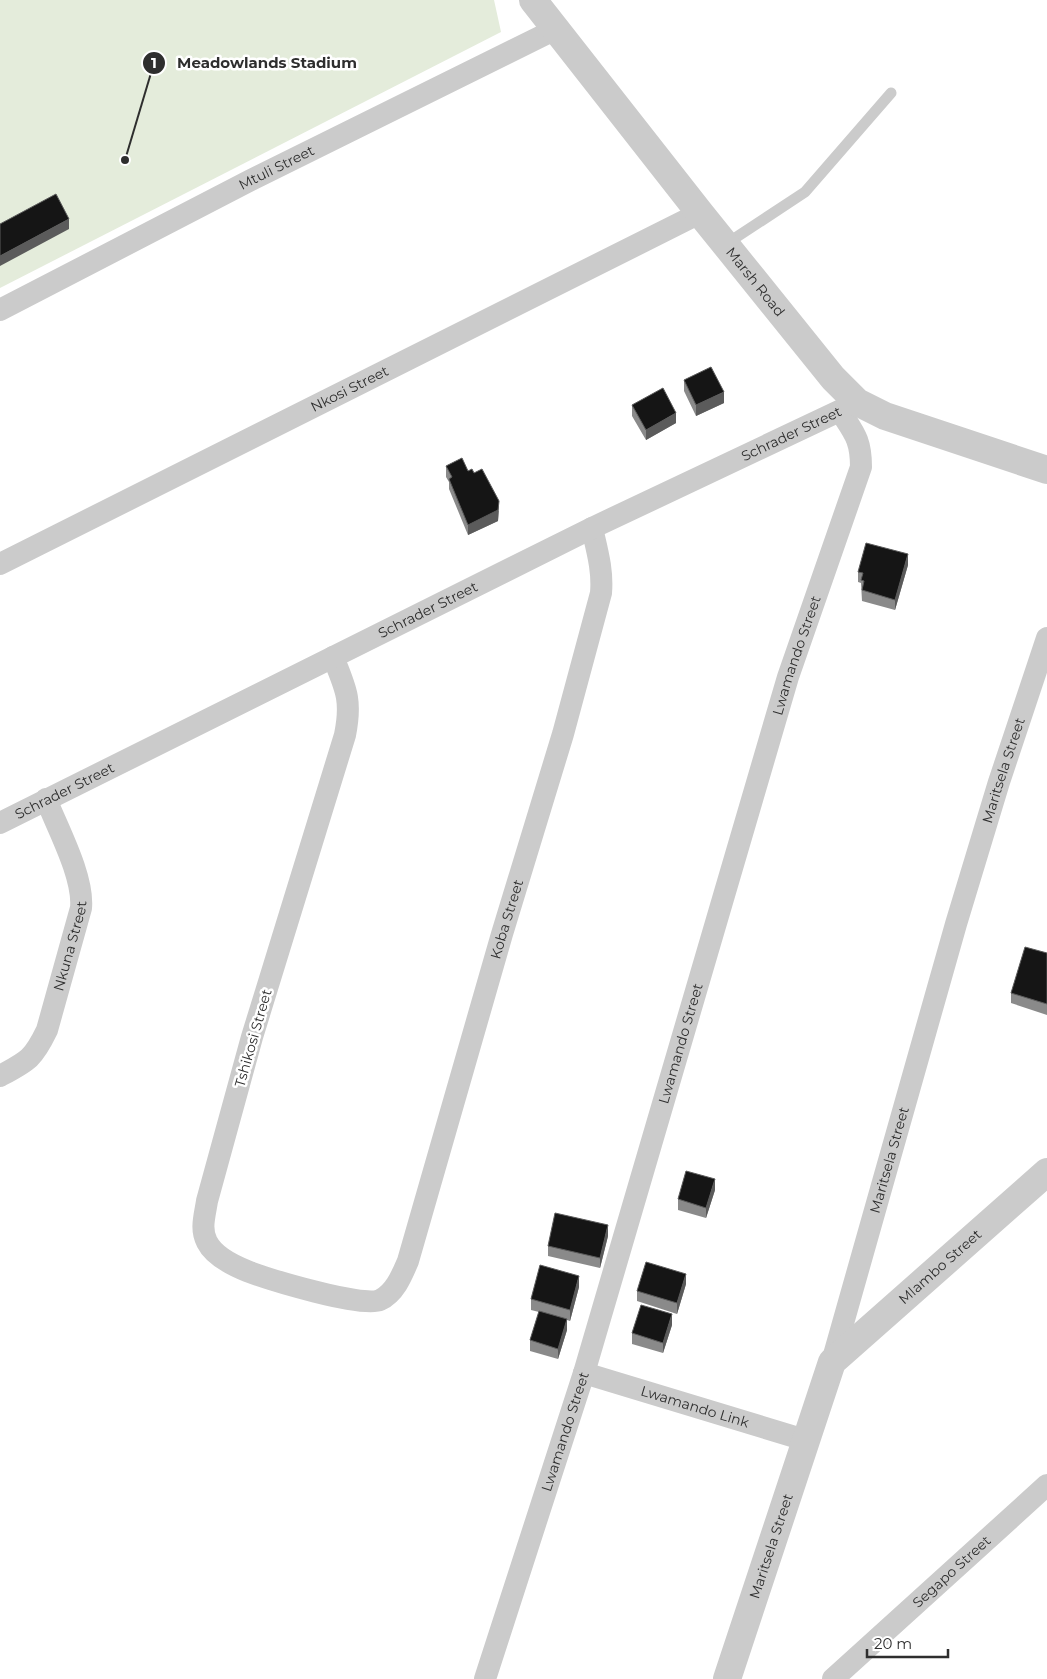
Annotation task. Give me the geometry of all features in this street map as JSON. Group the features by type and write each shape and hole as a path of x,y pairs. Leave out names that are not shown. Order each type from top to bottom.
{"street":[{"name":"Marsh Road","path":"533,0 700,213 833,378 849,406 885,416 1047,470"},
{"name":"Mtuli Street","path":"0,310 251,180 556,30"},
{"name":"Nkosi Street","path":"0,564 700,213"},
{"name":"Schrader Street","path":"0,823 592,528 849,406"},
{"name":"Lwamando Street","path":"485,1679 584,1373 788,677 861,467 861,453 849,406"},
{"name":"Koba Street","path":"379,1300 391,1292 400,1280 408,1261 502,934 566,725 601,593 600,558 592,528"},
{"name":"Maritsela Street","path":"727,1679 832,1362 956,924 1047,638"},
{"name":"Tshikosi Street","path":"333,657 349,702 349,715 345,735 252,1038 211,1185 203,1229 207,1242 214,1251 226,1261 246,1270 332,1296 352,1300 379,1300"},
{"name":"Nkuna Street","path":"0,1076 29,1059 35,1054 40,1045 47,1030 81,908 82,897 77,875 46,799"},
{"name":"Mlambo Street","path":"832,1362 1047,1172"},
{"name":"Lwamando Link","path":"584,1373 805,1440"},
{"name":"Segapo Street","path":"834,1679 1047,1485"}],"lane":[{"path":"726,244 805,192 891,93"}],"green space":[{"path":"0,0 494,0 501,32 0,288"}],"building":[{"path":"56,194 69,219 0,256 0,224"},
{"path":"711,367 724,392 696,405 684,380"},
{"path":"663,388 676,413 646,430 632,405"},
{"path":"462,458 468,471 472,469 474,473 482,469 499,501 498,510 468,525 449,479 452,477 446,466"},
{"path":"866,543 908,554 895,600 862,590 864,581 861,580 863,573 858,572"},
{"path":"1025,947 1047,953 1047,1004 1011,993"},
{"path":"686,1171 715,1179 706,1208 678,1199"},
{"path":"555,1213 608,1225 600,1258 548,1246"},
{"path":"646,1262 686,1274 677,1303 637,1291"},
{"path":"540,1265 579,1276 570,1310 531,1299"},
{"path":"641,1305 672,1314 663,1343 632,1333"},
{"path":"539,1311 567,1319 558,1349 530,1340"}],"place":[{"name":"Meadowlands Stadium","path":"125,160"}]}
